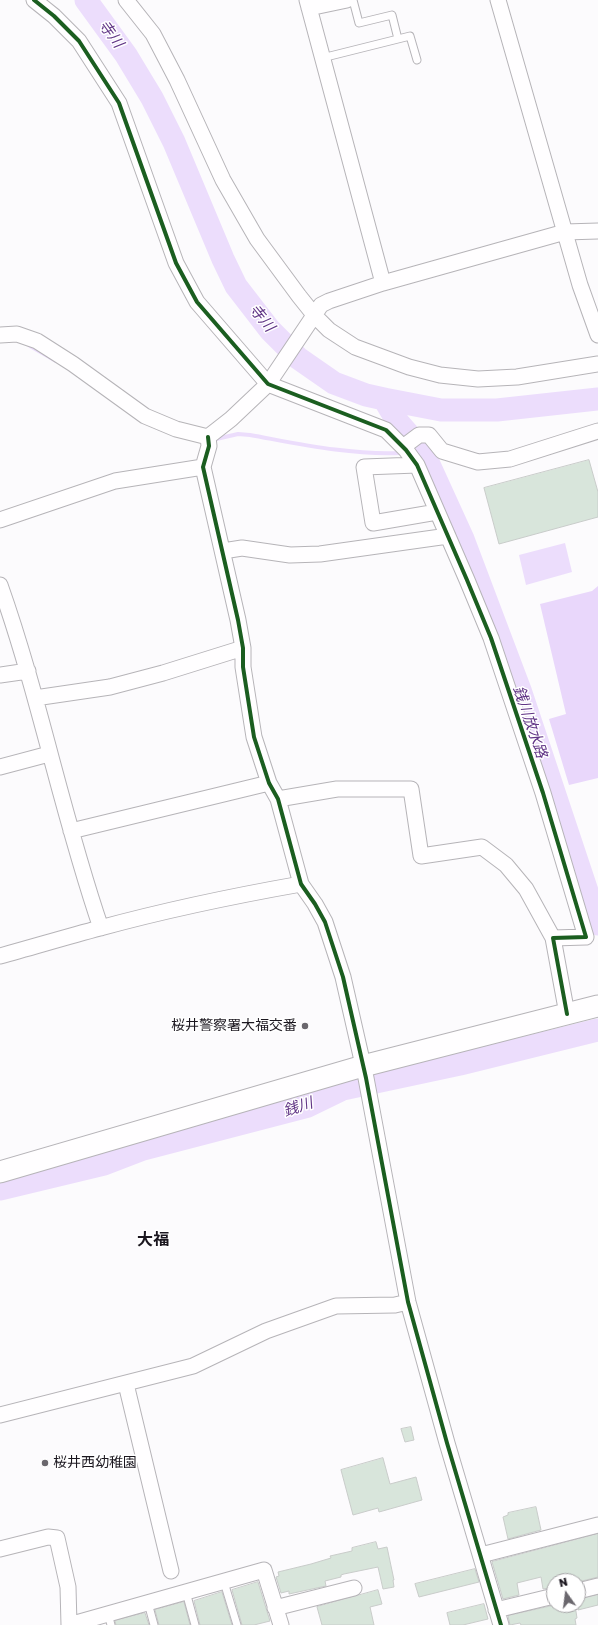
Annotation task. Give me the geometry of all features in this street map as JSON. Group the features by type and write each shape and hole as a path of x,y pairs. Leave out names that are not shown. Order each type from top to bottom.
{"street":[{"path":"34,0 54,16 79,41 119,103 176,263 197,302 270,381 386,430 409,455 448,536 491,638 543,793 586,937 552,938"},
{"path":"126,0 153,34 177,80 223,180 257,239 312,319 355,347 409,367 440,375 478,379 509,377 598,364"},
{"path":"347,0 308,4 383,283"},
{"path":"498,0 580,285 598,335"},
{"path":"501,1625 455,1473 408,1302 366,1078 344,977 325,922 301,884 278,799 269,784 254,737 243,667 243,648 238,620 203,468 209,441 270,381 321,306 329,301 383,283 565,232 598,231"},
{"path":"0,335 17,334 37,341 73,364 145,416 209,441"},
{"path":"437,512 373,523 364,467 409,455 419,435 428,435 442,451 478,462 510,459 598,431"},
{"path":"0,520 115,481 203,468"},
{"path":"223,552 242,548 290,555 320,554 448,536"},
{"path":"0,585 28,671 82,873 100,928"},
{"path":"35,698 110,687 163,673 243,648"},
{"path":"0,675 28,671"},
{"path":"0,767 49,754"},
{"path":"71,831 269,784"},
{"path":"278,799 336,789 411,789 420,856 482,847 506,865 526,889 552,938 567,1014"},
{"path":"0,956 100,928 248,893 301,884"},
{"path":"0,1172 366,1078 567,1014 598,1006"},
{"path":"0,1415 193,1366 266,1331 336,1306 395,1305 408,1302"},
{"path":"126,1384 171,1571"},
{"path":"481,1555 598,1525"},
{"path":"0,1549 48,1537 57,1538 68,1587 69,1625 109,1620 148,1603 264,1570 280,1625"},
{"path":"586,1589 598,1586"},
{"path":"275,1608 354,1588"},
{"path":"496,1610 546,1598"}],"lane":[{"path":"353,0 359,23 392,14 398,39"},
{"path":"322,58 410,36 417,60"},
{"path":"224,1582 237,1625"},
{"path":"186,1592 195,1625"},
{"path":"148,1603 154,1625"}],"shaded area":[{"path":"565,543 572,572 526,585 519,555"},
{"path":"598,586 598,778 569,785 549,719 566,714 540,604 592,591"}],"building":[{"path":"589,460 598,492 598,517 499,544 484,488"},
{"path":"411,1427 414,1440 405,1442 401,1429"},
{"path":"383,1458 390,1484 416,1477 422,1500 379,1512 378,1508 353,1515 341,1470"},
{"path":"536,1507 541,1530 508,1539 503,1517 508,1515 508,1513"},
{"path":"598,1534 598,1577 586,1580 586,1573 546,1573 546,1588 543,1589 541,1577 517,1583 519,1595 503,1599 492,1562"},
{"path":"376,1542 378,1549 387,1547 394,1580 394,1587 383,1589 378,1567 341,1575 341,1577 325,1581 326,1586 289,1594 289,1591 281,1593 276,1577 279,1576 278,1572 331,1558 330,1556 352,1551 352,1548"},
{"path":"475,1569 479,1582 419,1597 415,1584"},
{"path":"258,1582 270,1621 254,1625 242,1625 232,1590"},
{"path":"378,1590 382,1604 370,1607 374,1625 322,1625 317,1607"},
{"path":"222,1592 232,1625 200,1625 194,1601"},
{"path":"598,1595 598,1605 586,1608 586,1598"},
{"path":"184,1602 190,1625 159,1625 155,1610"},
{"path":"484,1604 488,1619 463,1625 450,1625 447,1613"},
{"path":"546,1607 546,1613 576,1613 577,1618 575,1619 576,1625 521,1625 520,1623 510,1625 508,1616"},
{"path":"145,1613 149,1625 116,1625 115,1621"}],"waterway":[{"name":"寺川","path":"86,0 126,55 152,98 174,142 223,259 236,286 270,330 298,358 334,383 366,395 441,410 497,410 598,399"},
{"path":"26,343 56,361"},
{"name":"銭川放水路","path":"384,399 397,421 418,445 427,460 463,539 520,690 598,924"},
{"path":"212,440 238,434 343,451 381,453 403,452"},
{"name":"銭川","path":"0,1189 104,1164 143,1149 308,1106 343,1089 460,1064 598,1030"}],"cycle path":[{"path":"34,0 54,16 79,41 119,103 176,263 197,302 268,384 386,430 406,450 417,465 491,638 543,793 586,937 553,938 567,1014"},
{"path":"208,437 209,446 203,467 238,620 243,648 243,667 254,737 269,783 278,799 301,884 325,922 343,977 366,1078 408,1302 447,1443 501,1625"}],"place":[{"name":"桜井警察署大福交番","path":"305,1026"},
{"name":"桜井西幼稚園","path":"45,1463"}],"district":[{"name":"大福","path":"153,1240"}]}
